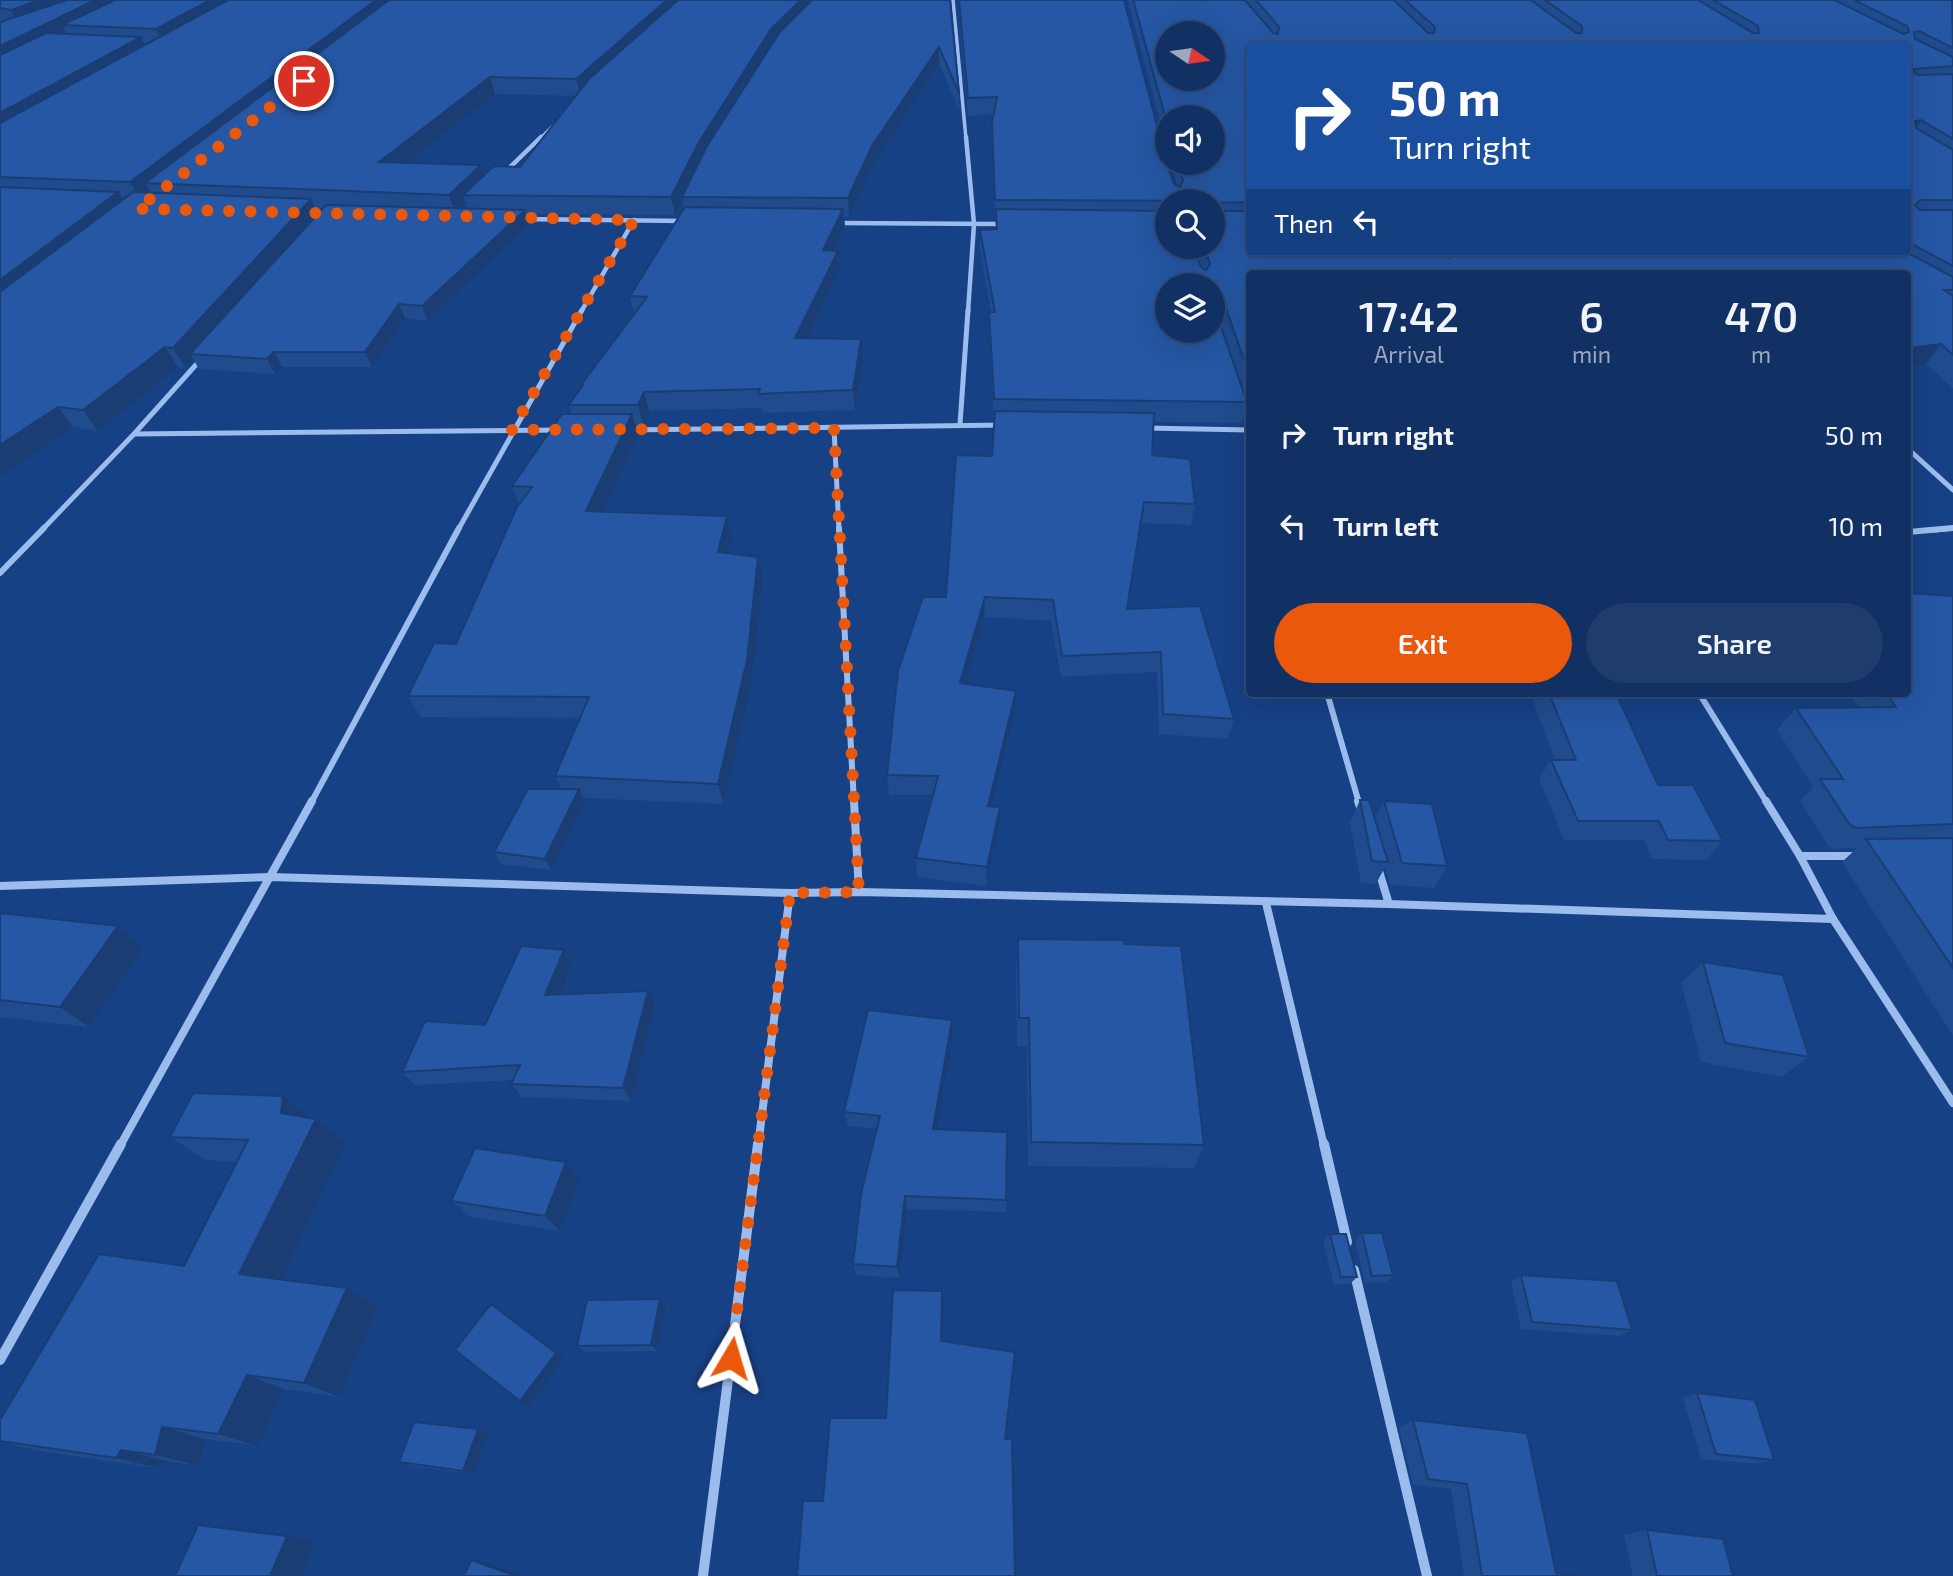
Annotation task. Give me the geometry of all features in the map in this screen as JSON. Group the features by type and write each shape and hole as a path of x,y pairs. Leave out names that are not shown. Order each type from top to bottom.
{"street":[{"path":"953,0 974,224 960,424"},
{"path":"495,182 560,119"},
{"path":"678,221 684,209"},
{"path":"512,219 692,221"},
{"path":"0,1360 271,877 512,430 634,220"},
{"path":"831,223 1016,224"},
{"path":"0,573 134,434 205,354"},
{"path":"1241,404 1246,418"},
{"path":"624,430 1016,425"},
{"path":"834,428 859,892"},
{"path":"1139,428 1246,429"},
{"path":"134,434 568,430"},
{"path":"1911,452 1953,490"},
{"path":"1911,532 1953,528"},
{"path":"1328,697 1365,825"},
{"path":"1701,697 1800,856 1833,919 1953,1103"},
{"path":"1800,856 1870,856"},
{"path":"1377,865 1389,904"},
{"path":"0,886 271,877 790,893 859,892 1389,904 1833,919"},
{"path":"703,1576 790,893"},
{"path":"1266,903 1427,1576"}],"building":[{"path":"0,0 40,0 11,10 0,8"},
{"path":"67,0 95,0 0,46 0,22"},
{"path":"115,0 210,0 156,29 62,25"},
{"path":"228,0 376,0 130,182 0,177 0,123"},
{"path":"389,0 667,0 576,79 490,77 379,162 481,165 449,195 145,183"},
{"path":"678,0 801,0 771,29 699,142 671,197 463,195 494,166 520,167 589,79"},
{"path":"812,0 950,0 959,93 939,47 872,146 848,198 682,197 707,146 779,33"},
{"path":"959,0 1124,0 1155,118 1155,175 1171,175 1174,184 1180,187 1183,181 1181,175 1225,175 1225,105 1162,105 1158,91 1225,91 1225,21 1155,21 1155,80 1133,0 1245,0 1273,33 1278,34 1279,27 1256,0 1394,0 1428,33 1434,33 1435,27 1405,0 1531,0 1576,33 1582,33 1582,26 1545,0 1698,0 1753,33 1759,33 1758,26 1713,0 1835,0 1903,34 1909,32 1907,26 1854,0 1952,0 1953,48 1919,31 1914,32 1915,39 1953,57 1953,66 1914,69 1914,73 1953,74 1953,139 1921,120 1915,121 1916,128 1953,150 1953,200 1920,200 1915,205 1920,210 1953,210 1953,266 1911,244 1911,42 1246,42 1246,202 1225,203 1225,189 1155,189 1155,201 995,200 992,123 997,97 968,98"},
{"path":"46,33 141,37 0,113 0,55"},
{"path":"0,187 118,192 0,280"},
{"path":"133,192 311,199 173,348 165,347 83,410 58,407 0,445 0,292"},
{"path":"326,205 525,210 422,306 399,304 365,352 274,352 267,359 190,354"},
{"path":"685,207 843,209 823,250 838,251 795,338 861,339 853,390 758,394 760,389 644,392 638,405 569,405 647,297 630,296"},
{"path":"996,209 1155,211 1155,259 1198,259 1201,267 1206,270 1210,264 1208,259 1225,259 1225,211 1246,211 1246,256 1450,258 1911,255 1953,277 1953,290 1944,290 1953,296 1953,355 1941,344 1911,348 1911,270 1246,270 1246,366 1225,306 1225,273 1155,273 1155,343 1225,343 1225,339 1246,402 994,399 989,312 995,312 980,230 997,229"},
{"path":"995,411 1154,413 1152,455 1190,459 1195,504 1144,502 1127,609 1200,606 1234,719 1163,714 1161,652 1062,656 1053,600 985,597 960,683 1016,691 988,806 1000,807 987,867 916,858 938,776 887,775 898,671 923,597 946,597 956,455 992,456"},
{"path":"562,414 632,414 586,511 727,516 718,552 758,557 747,660 718,784 555,776 589,697 408,696 434,643 456,644 517,507 532,487 512,486"},
{"path":"1911,593 1953,596 1953,824 1856,828 1850,825 1820,779 1843,779 1796,708 1896,707 1889,697 1911,697"},
{"path":"1551,697 1618,697 1658,785 1693,785 1723,841 1668,840 1659,821 1578,821 1551,760 1576,760"},
{"path":"528,789 579,789 545,859 494,852"},
{"path":"1360,800 1369,800 1388,862 1372,861"},
{"path":"1384,801 1432,804 1447,866 1402,863"},
{"path":"1953,838 1953,968 1866,839"},
{"path":"0,913 118,926 60,1007 0,1000"},
{"path":"1018,939 1124,940 1124,944 1181,946 1204,1145 1031,1142 1029,1018 1019,1018"},
{"path":"521,946 564,950 545,995 648,991 623,1088 511,1084 520,1065 402,1072 425,1021 485,1025"},
{"path":"1703,962 1783,975 1809,1057 1725,1043"},
{"path":"868,1010 952,1020 933,1129 1007,1132 1006,1200 905,1196 897,1267 853,1264 861,1194 880,1116 844,1112"},
{"path":"193,1093 283,1096 281,1113 316,1119 239,1274 347,1288 304,1383 247,1375 218,1434 162,1427 155,1455 121,1450 116,1458 0,1441 0,1420 99,1254 184,1266 248,1140 170,1137"},
{"path":"475,1148 566,1162 545,1216 451,1201"},
{"path":"1362,1233 1382,1233 1393,1275 1372,1276"},
{"path":"1330,1234 1346,1234 1357,1277 1341,1277"},
{"path":"1521,1275 1617,1281 1632,1330 1532,1322"},
{"path":"893,1290 942,1291 941,1341 1015,1352 1005,1439 1012,1439 1015,1576 797,1576 803,1501 823,1501 830,1418 886,1418"},
{"path":"660,1299 651,1345 577,1346 587,1300"},
{"path":"491,1304 556,1353 520,1401 455,1350"},
{"path":"1697,1393 1755,1400 1774,1460 1716,1454"},
{"path":"1413,1420 1527,1433 1556,1573 1582,1576 1482,1576 1467,1484 1428,1479"},
{"path":"414,1422 478,1429 463,1471 399,1462"},
{"path":"198,1525 287,1536 270,1576 175,1576"},
{"path":"1647,1530 1723,1539 1733,1576 1657,1576"},
{"path":"471,1560 516,1576 464,1576"}],"route":[{"path":"304,81 137,209 634,220 512,430 834,428 859,892 790,893 731,1358"}]}
